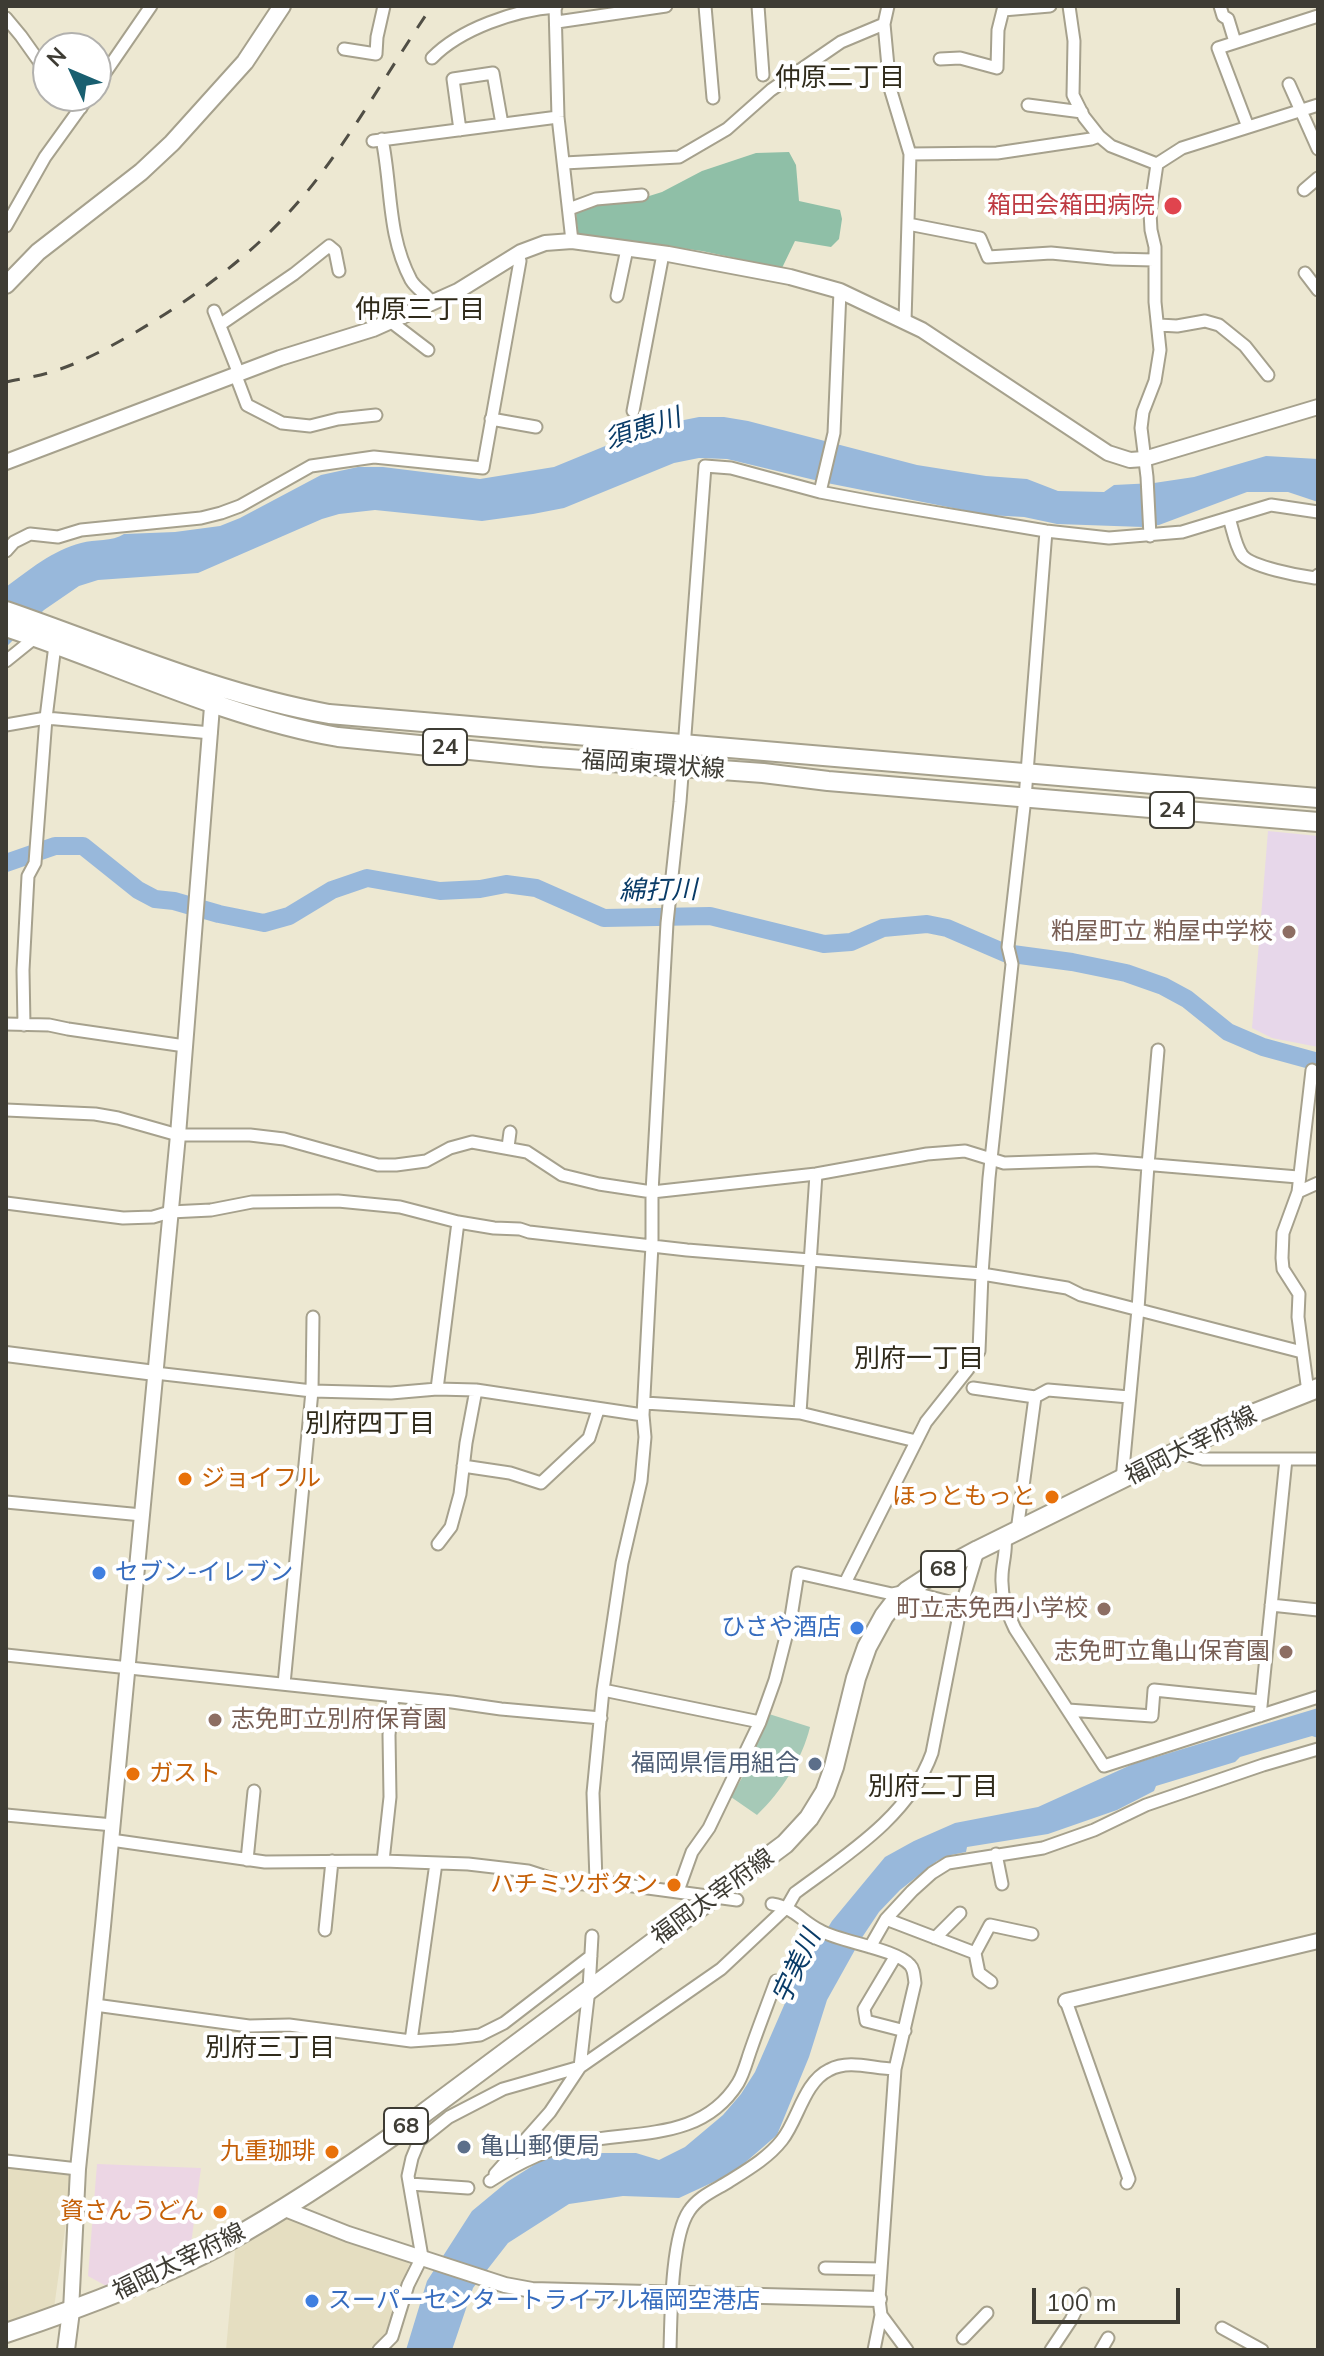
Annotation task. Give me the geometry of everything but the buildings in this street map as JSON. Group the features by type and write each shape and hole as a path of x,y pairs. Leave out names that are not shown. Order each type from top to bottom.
{"main road":[{"path":"6,285 38,252 141,172 172,143 245,62 282,6"},
{"name":"福岡東環状線","path":"6,611 38,630 309,732 338,737 1318,822"},
{"name":"福岡東環状線","path":"6,627 38,630 55,645 213,694 329,714 1318,798"},
{"name":"福岡太宰府線","path":"6,2333 71,2311 178,2266 285,2209 404,2128 785,1844 809,1818 825,1792 867,1647 884,1616 907,1591 978,1550 1255,1413 1313,1390"},
{"path":"66,2350 71,2311"}],"street":[{"path":"112,63 151,6"},
{"path":"344,49 376,54 384,6"},
{"path":"557,22 666,6"},
{"path":"705,6 713,98"},
{"path":"758,6 763,75"},
{"path":"888,6 884,24 890,88 910,154 905,321"},
{"path":"940,59 960,58 997,68 998,30 1003,10 1050,6"},
{"path":"1069,6 1074,41 1075,74 1072,88 1082,112 1099,136 1111,146 1157,164"},
{"path":"1220,6 1235,42"},
{"path":"432,58 443,47 474,29 530,11 556,7 558,117 572,241"},
{"path":"1248,127 1218,48 1318,16"},
{"path":"6,18 32,51"},
{"path":"564,163 679,157 727,129 771,90 841,42 884,24"},
{"path":"460,130 453,79 493,73 502,124"},
{"path":"1289,84 1318,149"},
{"path":"1028,105 1082,112"},
{"path":"1150,533 1141,428 1143,412 1155,381 1160,350 1155,302 1155,247 1150,212 1157,164 1182,148 1318,105"},
{"path":"6,226 10,207 78,112"},
{"path":"432,303 411,279 393,232 378,140 558,117"},
{"path":"910,154 997,153 1099,136"},
{"path":"1304,190 1318,178"},
{"path":"569,209 596,199 642,195"},
{"path":"908,224 980,238 988,257 1051,253 1154,260"},
{"path":"6,462 280,358 373,329 458,291 518,254 545,243 572,241 790,277 840,291 905,321 1108,453 1130,460 1144,459 1318,407"},
{"path":"221,324 329,246 335,251 339,271"},
{"path":"617,296 627,249"},
{"path":"6,551 14,542 30,534 58,537 81,530 201,518 221,513 240,506 311,466 374,457 483,468 520,261 518,254"},
{"path":"633,411 663,254"},
{"path":"1305,273 1318,290"},
{"path":"821,487 834,433 840,291"},
{"path":"214,311 247,405 282,423 310,426 376,415"},
{"path":"390,321 428,350"},
{"path":"1159,325 1177,326 1205,321 1219,325 1245,346 1268,375"},
{"path":"491,419 536,427"},
{"path":"6,1815 112,1832 247,1860 436,1863 528,1871 562,1882 595,1885 593,1793 603,1690 622,1563 641,1481 645,1437 652,1192 667,923 683,767 705,466 731,468 1046,531 1109,538 1182,532 1271,505 1318,512"},
{"path":"1229,518 1247,560 1289,574 1315,578 1318,575"},
{"path":"845,1583 926,1422 979,1351 989,1178 1012,964 1008,947 1025,798 1046,531"},
{"path":"6,661 38,630"},
{"path":"24,1025 23,970 28,876 35,863 37,847 46,718 55,645"},
{"path":"71,2311 78,2169 178,1135 213,694"},
{"path":"6,725 46,718 211,733"},
{"path":"6,1024 49,1025 185,1046"},
{"path":"1122,1480 1158,1050"},
{"path":"1312,1070 1298,1192 1283,1233 1282,1258 1283,1269 1299,1294 1302,1352 1313,1390"},
{"path":"6,1110 95,1114 178,1135 250,1135 284,1139 378,1165 426,1161 450,1148 472,1142 527,1152 562,1175 652,1192 816,1174 940,1152 965,1151 1004,1163 1095,1160 1298,1177"},
{"path":"508,1147 510,1132"},
{"path":"800,1413 816,1174"},
{"path":"1298,1192 1318,1183"},
{"path":"6,1203 123,1218 211,1210 252,1202 338,1201 400,1207 494,1228 687,1250 982,1274 1067,1288 1081,1295 1302,1352"},
{"path":"437,1389 458,1222"},
{"path":"284,1684 312,1391 313,1317"},
{"path":"6,1354 312,1391 391,1393 476,1390 598,1410 800,1413 916,1441"},
{"path":"973,1388 1035,1397 1048,1390 1129,1397"},
{"path":"438,1544 451,1527 460,1494 476,1390"},
{"path":"1035,1397 1001,1579 1005,1607 1015,1629 1104,1766 1318,1697"},
{"path":"463,1466 510,1473 541,1483 589,1438 598,1410"},
{"path":"1176,1452 1203,1459 1318,1459"},
{"path":"1260,1716 1286,1459"},
{"path":"6,1502 142,1515"},
{"path":"379,2350 392,2337 408,2285 426,2259 408,2176 419,2141 449,2117 503,2089 580,2067 721,1969 787,1907 795,1893 877,1832 926,1768 932,1753 961,1605 978,1550"},
{"path":"678,1891 692,1852 709,1828 760,1722 775,1680 791,1617 798,1573 892,1594 907,1591 961,1605"},
{"path":"1271,1605 1318,1610"},
{"path":"6,1655 601,1718"},
{"path":"603,1690 760,1722"},
{"path":"1068,1710 1152,1716 1154,1690 1261,1701"},
{"path":"383,1861 390,1797 389,1735 393,1696"},
{"path":"867,1946 912,1891 948,1863 1043,1848 1094,1830 1146,1805 1318,1749"},
{"path":"247,1860 254,1791"},
{"path":"996,1854 1002,1884"},
{"path":"325,1930 332,1861"},
{"path":"411,2041 436,1863"},
{"path":"596,1881 737,1900"},
{"path":"772,1904 787,1907 822,1932 895,1957 910,1965 914,1972 915,1983 895,2069 879,2299 881,2315 874,2350"},
{"path":"935,1938 960,1913"},
{"path":"886,1919 975,1953"},
{"path":"991,1982 979,1973 975,1953 990,1925 1032,1934"},
{"path":"592,1936 580,2067 550,2112 490,2181 520,2162 548,2151 617,2136 675,2130 702,2118 719,2105 739,2082 776,1981"},
{"path":"1127,2183 1129,2179 1066,2001 1318,1941"},
{"path":"95,2005 249,2026 289,2025 411,2041 480,2035 504,2023 591,1956"},
{"path":"895,1957 864,2009 866,2021 905,2031"},
{"path":"670,2350 672,2295 680,2236 689,2211 707,2193 756,2165 782,2140 814,2083 827,2070 847,2064 895,2069"},
{"path":"6,2161 78,2169"},
{"path":"410,2184 468,2188"},
{"path":"285,2209 348,2234 505,2285 532,2290 879,2299"},
{"path":"825,2268 881,2269"},
{"path":"1051,2350 1084,2294"},
{"path":"963,2338 987,2313"},
{"path":"881,2315 907,2350"},
{"path":"1222,2328 1262,2350"},
{"path":"1101,2350 1108,2338"}],"shaded area":[{"name":"粕屋町立 粕屋中学校","path":"1268,831 1318,836 1318,1047 1272,1038 1252,1028"},
{"path":"97,2164 201,2168 190,2252 108,2287 88,2276"},
{"path":"6,2167 73,2173 54,2308 6,2325"},
{"path":"289,2217 411,2259 385,2335 370,2350 226,2350 235,2250"}],"green space":[{"path":"789,152 796,165 799,201 840,210 842,219 839,239 831,247 795,241 782,268 702,251 578,234 576,212 603,203 630,202 662,192 702,171 756,153"},
{"path":"769,1714 810,1727 790,1775 757,1815 731,1797 747,1769"}],"water":[{"path":"699,417 748,421 917,465 1027,479 1058,491 1104,492 1114,485 1194,477 1266,456 1318,459 1318,502 1288,492 1247,492 1159,525 1057,524 1024,517 988,515 827,483 727,459 699,458 674,463 564,508 533,514 482,521 375,510 339,514 198,573 98,580 79,586 44,610 6,647 6,587 42,561 71,546 124,534 220,526 321,475 358,467 383,467 480,479 554,467 654,426"},
{"path":"1318,1708 1318,1738 1312,1736 1240,1757 1235,1762 1156,1786 1154,1791 1117,1810 1048,1834 967,1847 966,1852 937,1861 900,1890 879,1912 861,1939 827,2000 809,2057 777,2135 733,2173 679,2198 623,2196 569,2204 508,2243 473,2288 452,2350 406,2350 427,2281 472,2211 507,2182 560,2153 636,2153 659,2160 685,2147 723,2115 755,2072 792,1987 832,1921 885,1857 955,1823 1038,1807 1133,1764"}],"waterway":[{"name":"綿打川","path":"6,863 55,846 83,846 138,890 155,899 264,923 289,916 332,890 367,878 440,891 506,884 536,888 604,918 710,916 824,944 851,942 883,928 927,924 947,928 1005,953 1126,973 1163,986 1187,999 1228,1032 1263,1047 1318,1062"}],"railway":[{"path":"6,382 60,369 115,344 186,300 256,245 317,179 432,6"}],"place":[{"name":"箱田会箱田病院","path":"1173,206"},
{"name":"粕屋町立 粕屋中学校","path":"1289,932"},
{"name":"ジョイフル","path":"185,1479"},
{"name":"ほっともっと","path":"1052,1497"},
{"name":"セブン-イレブン","path":"99,1573"},
{"name":"町立志免西小学校","path":"1104,1609"},
{"name":"ひさや酒店","path":"857,1628"},
{"name":"志免町立亀山保育園","path":"1286,1652"},
{"name":"志免町立別府保育園","path":"215,1720"},
{"name":"福岡県信用組合","path":"815,1764"},
{"name":"ガスト","path":"133,1774"},
{"name":"ハチミツボタン","path":"674,1885"},
{"name":"亀山郵便局","path":"464,2147"},
{"name":"九重珈琲","path":"332,2152"},
{"name":"資さんうどん","path":"220,2212"},
{"name":"スーパーセンタートライアル福岡空港店","path":"312,2301"}],"district":[{"name":"仲原二丁目","path":"840,78"},
{"name":"仲原三丁目","path":"420,310"},
{"name":"別府一丁目","path":"919,1359"},
{"name":"別府四丁目","path":"370,1424"},
{"name":"別府二丁目","path":"933,1787"},
{"name":"別府三丁目","path":"270,2048"}],"water label":[{"name":"須恵川","path":"643,429"},
{"name":"宇美川","path":"797,1967"}]}
